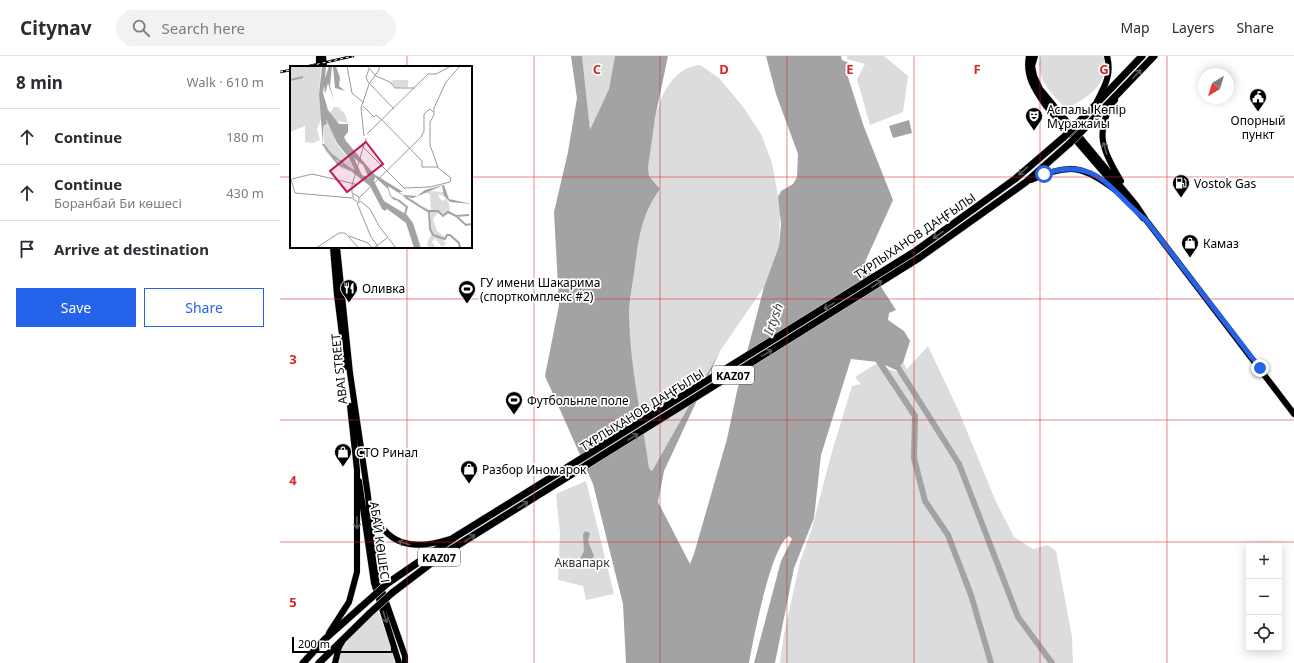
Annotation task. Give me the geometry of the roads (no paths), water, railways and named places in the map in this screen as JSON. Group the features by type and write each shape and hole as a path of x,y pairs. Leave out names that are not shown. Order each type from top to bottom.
{"highway":[{"name":"ТҰРЛЫХАНОВ ДАҢҒЫЛЫ","path":"319,663 352,629 392,593 442,555 905,267 972,216 1064,137 1142,56"},
{"name":"ТҰРЛЫХАНОВ ДАҢҒЫЛЫ","path":"303,663 325,640 388,583 455,537 1026,182 1070,143 1154,56"}],"main road":[{"path":"323,56 324,66"},
{"path":"1029,56 1027,66 1029,78 1036,92 1127,197"},
{"path":"1035,56 1032,66 1034,76 1040,89 1146,220 1294,414"},
{"path":"1094,106 1108,81 1110,65 1107,56"},
{"path":"1123,88 1106,116 1102,137 1109,161 1127,197"},
{"path":"1026,182 1060,168 1072,167 1084,170 1099,178 1127,197"},
{"name":"ABAI STREET","path":"333,248 357,470"},
{"name":"ABAI STREET","path":"338,248 350,373 368,496"},
{"path":"325,640 349,602 357,572 357,470"},
{"name":"АБАЙ КӨШЕСІ","path":"357,470 362,491 374,583 399,663"},
{"path":"368,496 375,515 382,527 398,541 414,546 433,544 455,537"},
{"name":"АБАЙ КӨШЕСІ","path":"368,496 372,540 379,582 405,656 405,663"},
{"path":"335,663 339,647 352,629"}],"water":[{"name":"Irtysh","path":"571,56 582,56 590,130 609,89 615,56 668,56 655,118 648,167 649,176 660,189 649,207 642,226 636,255 629,317 634,374 649,468 652,471 720,351 664,471 658,502 690,564 727,439 737,391 764,287 779,246 781,224 778,197 781,191 793,184 797,177 798,154 776,94 766,56 841,56 842,60 853,65 846,71 864,127 893,200 865,262 896,310 889,313 888,320 904,331 910,341 903,363 896,370 878,362 851,359 821,455 814,518 794,568 775,663 754,663 781,561 792,539 789,536 782,543 769,574 749,663 626,663 623,604 593,484 545,376 559,305 554,212 568,152 577,98"},
{"path":"909,120 912,133 893,138 889,126"},
{"path":"585,531 590,533 588,541 594,556 591,561 585,562 580,559 584,551 583,535"}],"waterway":[{"path":"876,357 915,416 914,458 925,501 948,535 971,595 991,663"},
{"path":"894,361 959,464 1018,617 1052,663"}],"railway":[{"path":"309,66 353,56"},
{"path":"280,72 290,70"}],"place":[{"name":"Опорный пункт","path":"1258,112"},
{"name":"Аспалы Көпір Мұражайы","path":"1034,131"},
{"name":"Vostok Gas","path":"1181,198"},
{"name":"Камаз","path":"1190,258"},
{"name":"Оливка","path":"349,303"},
{"name":"ГУ имени Шакарима (спорткомплекс #2)","path":"467,304"},
{"name":"Футбольнле поле","path":"514,415"},
{"name":"СТО Ринал","path":"343,467"},
{"name":"Разбор Иномарок","path":"469,484"}],"park label":[{"name":"Аквапарк","path":"582,562"}]}
